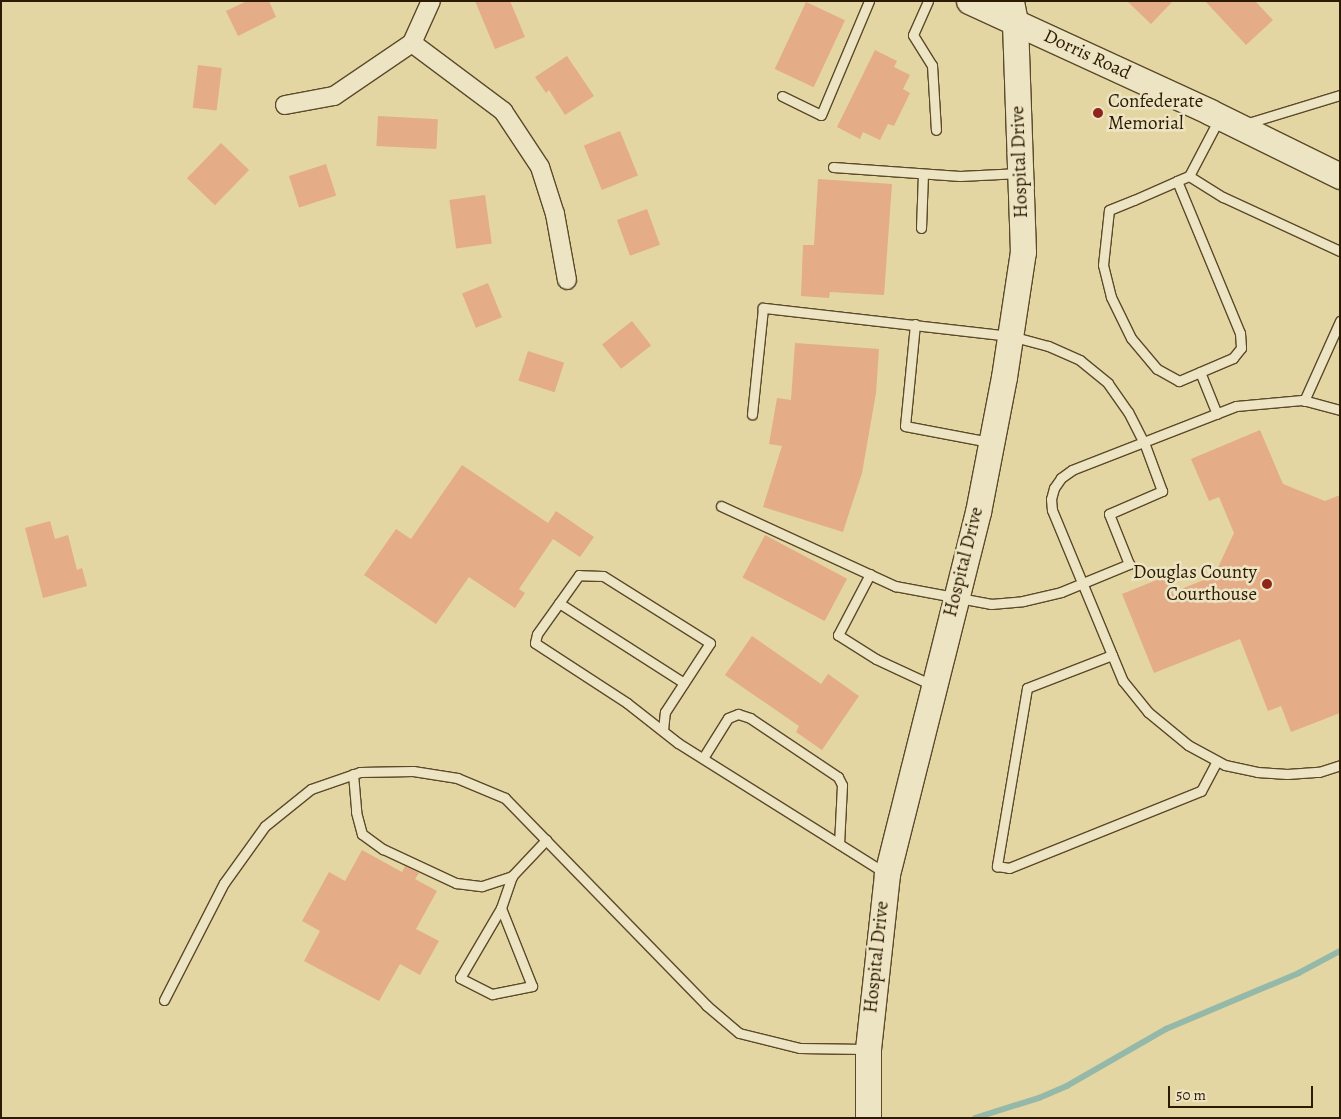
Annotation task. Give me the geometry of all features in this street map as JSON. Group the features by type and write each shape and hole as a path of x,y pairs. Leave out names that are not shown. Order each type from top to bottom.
{"street":[{"path":"285,105 334,96 412,43 431,1"},
{"name":"Dorris Road","path":"969,1 1013,12 1340,176"},
{"name":"Hospital Drive","path":"868,1118 868,1048 886,874 978,512 1010,336 1022,252 1013,12"},
{"path":"412,43 503,111 540,168 555,214 567,280"}],"lane":[{"path":"782,96 821,115 869,1"},
{"path":"928,1 913,35 932,64 936,130"},
{"path":"1177,181 1240,333 1241,348 1233,358 1179,380 1157,369 1131,338 1111,297 1103,265 1110,210 1177,181 1189,176 1229,121 1340,95"},
{"path":"833,167 960,176 1020,173"},
{"path":"921,228 923,174"},
{"path":"1189,176 1223,197 1340,251"},
{"path":"721,506 895,586 991,604 1015,602 1060,592 1129,564 1109,514 1162,491 1144,442 1128,412 1108,383 1080,360 1048,346 1010,336 763,308 752,414"},
{"path":"1304,401 1340,321"},
{"path":"915,324 904,426 991,442"},
{"path":"1200,372 1217,414"},
{"path":"1340,410 1304,401 1236,406 1072,470 1061,478 1054,488 1051,499 1052,510 1123,681 1148,712 1188,745 1217,761 1257,772 1288,774 1319,772 1340,765"},
{"path":"870,574 838,635 876,658 933,685"},
{"path":"664,730 665,712 710,643 603,576 579,575 537,634 535,643 627,703 664,730 678,743 886,874"},
{"path":"559,603 684,683"},
{"path":"1112,655 1027,688 996,866 1009,868 1201,791 1217,761"},
{"path":"703,758 728,718 738,714 750,718 838,777 842,784 839,844"},
{"path":"164,1000 224,883 265,826 310,789 360,772 413,771 457,778 505,798 706,1005 739,1033 800,1048 868,1048"},
{"path":"353,774 356,812 362,834 383,849 456,883 482,886 512,876"},
{"path":"501,908 532,986 492,994 460,978 501,908 512,876 546,840"}],"building":[{"path":"247,1 269,1 276,17 238,36 226,11"},
{"path":"475,1 510,1 525,37 495,49"},
{"path":"1127,1 1173,1 1151,24"},
{"path":"1205,1 1255,1 1273,20 1246,45"},
{"path":"806,2 845,20 814,87 775,69"},
{"path":"875,50 897,61 894,67 910,75 903,89 910,93 894,126 888,124 880,140 863,132 860,139 837,127"},
{"path":"567,56 594,96 565,115 549,90 546,93 535,77"},
{"path":"198,65 222,68 217,111 193,108"},
{"path":"378,116 438,119 436,149 376,146"},
{"path":"620,131 638,176 602,190 584,146"},
{"path":"221,143 249,170 215,205 187,178"},
{"path":"326,164 336,195 299,207 289,176"},
{"path":"818,179 892,184 884,295 830,292 829,298 801,296 803,245 814,245"},
{"path":"485,195 492,244 456,249 449,200"},
{"path":"647,209 660,245 630,256 617,220"},
{"path":"488,283 502,317 476,328 462,293"},
{"path":"632,321 651,345 621,369 602,344"},
{"path":"795,343 879,349 876,393 862,473 843,532 763,507 782,446 769,444 777,398 791,400"},
{"path":"528,351 564,363 555,392 518,380"},
{"name":"Douglas County Courthouse","path":"1260,430 1283,484 1325,501 1340,495 1340,713 1291,732 1281,706 1268,711 1240,639 1154,673 1122,594 1169,575 1176,591 1214,576 1234,533 1219,497 1209,501 1191,459"},
{"path":"462,465 548,523 556,511 594,537 580,557 553,539 519,589 525,593 515,608 469,577 436,624 364,575 396,529 411,539"},
{"path":"50,521 55,539 68,535 77,570 82,568 87,586 43,598 25,528"},
{"path":"765,535 847,579 825,621 742,577"},
{"path":"752,636 821,684 828,674 859,696 822,750 796,732 799,726 725,675"},
{"path":"362,850 402,872 405,866 419,873 415,879 437,891 416,929 439,941 420,975 400,964 379,1001 304,961 320,931 302,921 329,872 345,881"}],"waterway":[{"path":"975,1118 1039,1098 1067,1086 1166,1029 1299,973 1340,951"}],"place":[{"name":"Confederate Memorial","path":"1098,113"},
{"name":"Douglas County Courthouse","path":"1267,584"}]}
